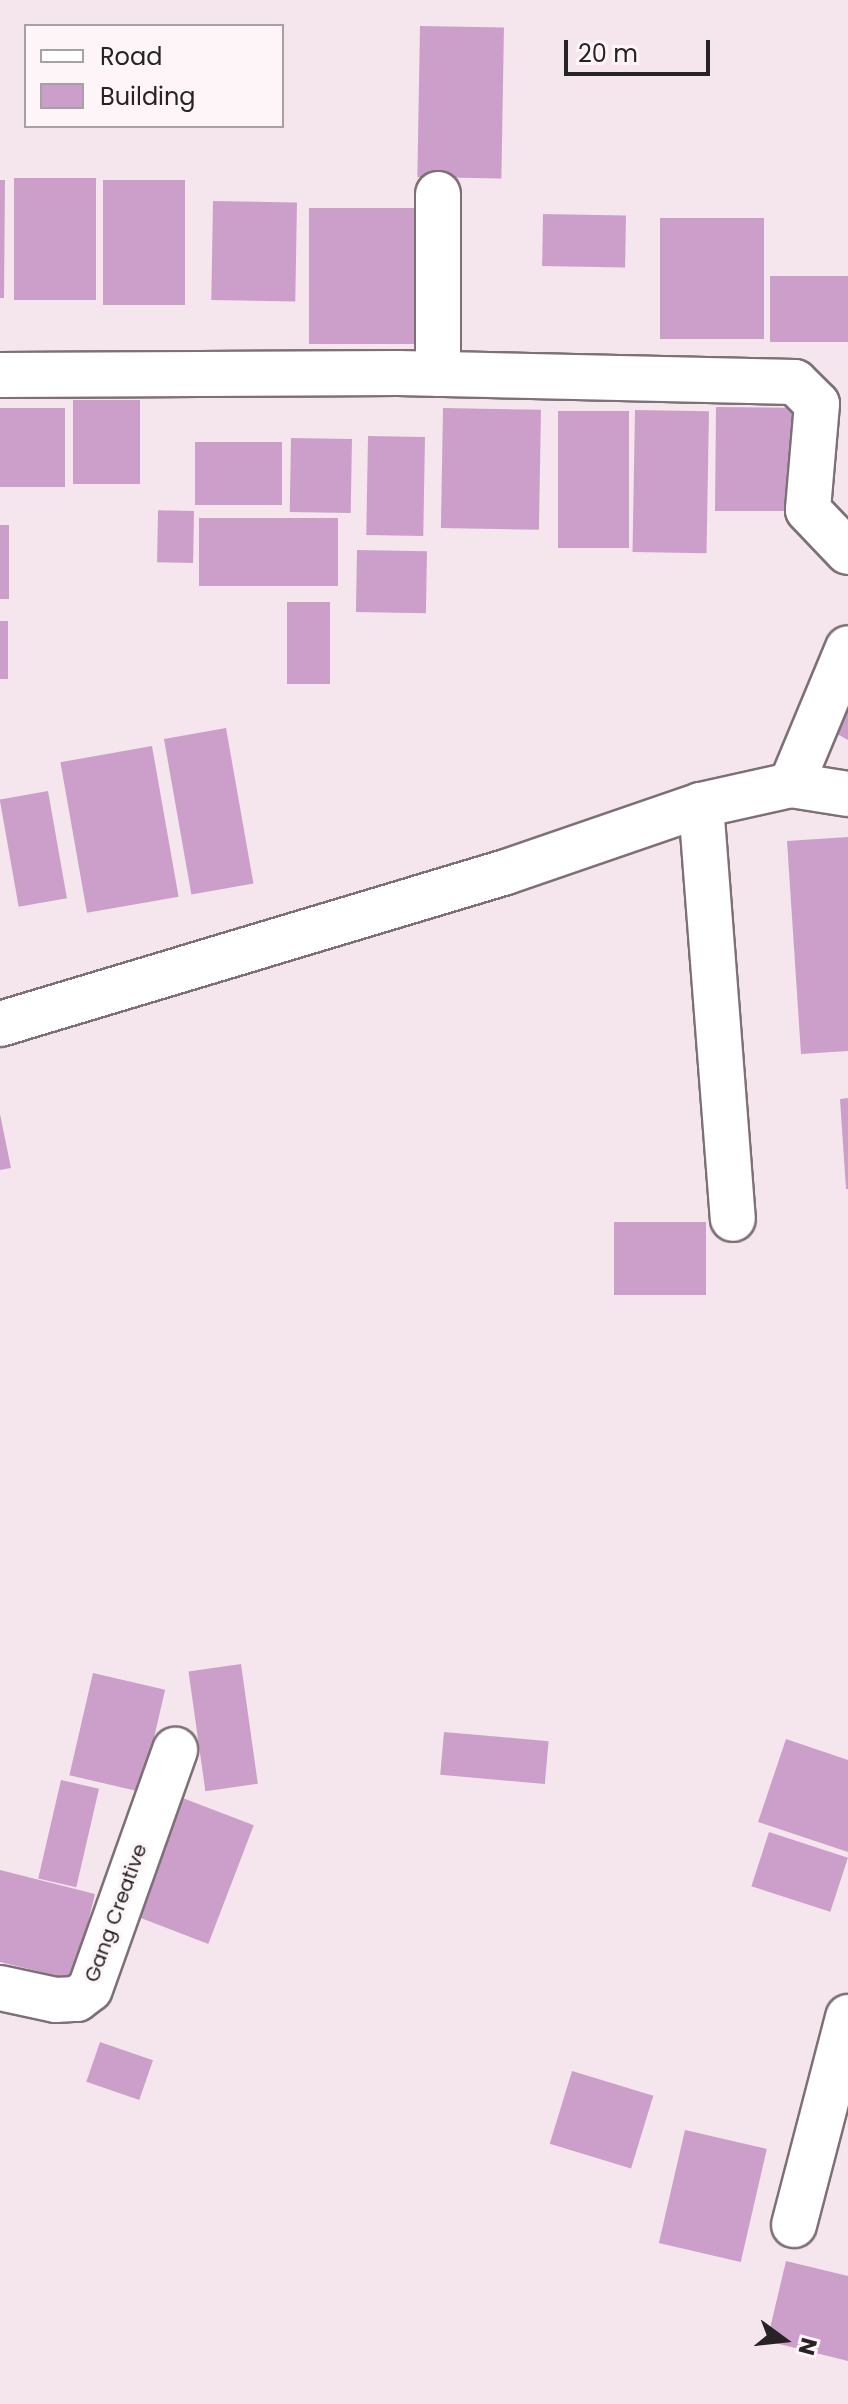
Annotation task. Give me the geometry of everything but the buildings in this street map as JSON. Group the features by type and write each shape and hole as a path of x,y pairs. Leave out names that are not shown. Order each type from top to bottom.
{"street":[{"path":"438,194 438,374"},
{"path":"0,375 438,374 795,382 817,404 808,510 848,552"},
{"path":"791,785 848,648"},
{"path":"0,1024 506,872 701,805 791,785 848,794"},
{"path":"701,805 733,1219"},
{"name":"Gang Creative","path":"0,1988 56,2000 77,1999 90,1989 175,1750"},
{"path":"794,2225 848,2017"}]}
